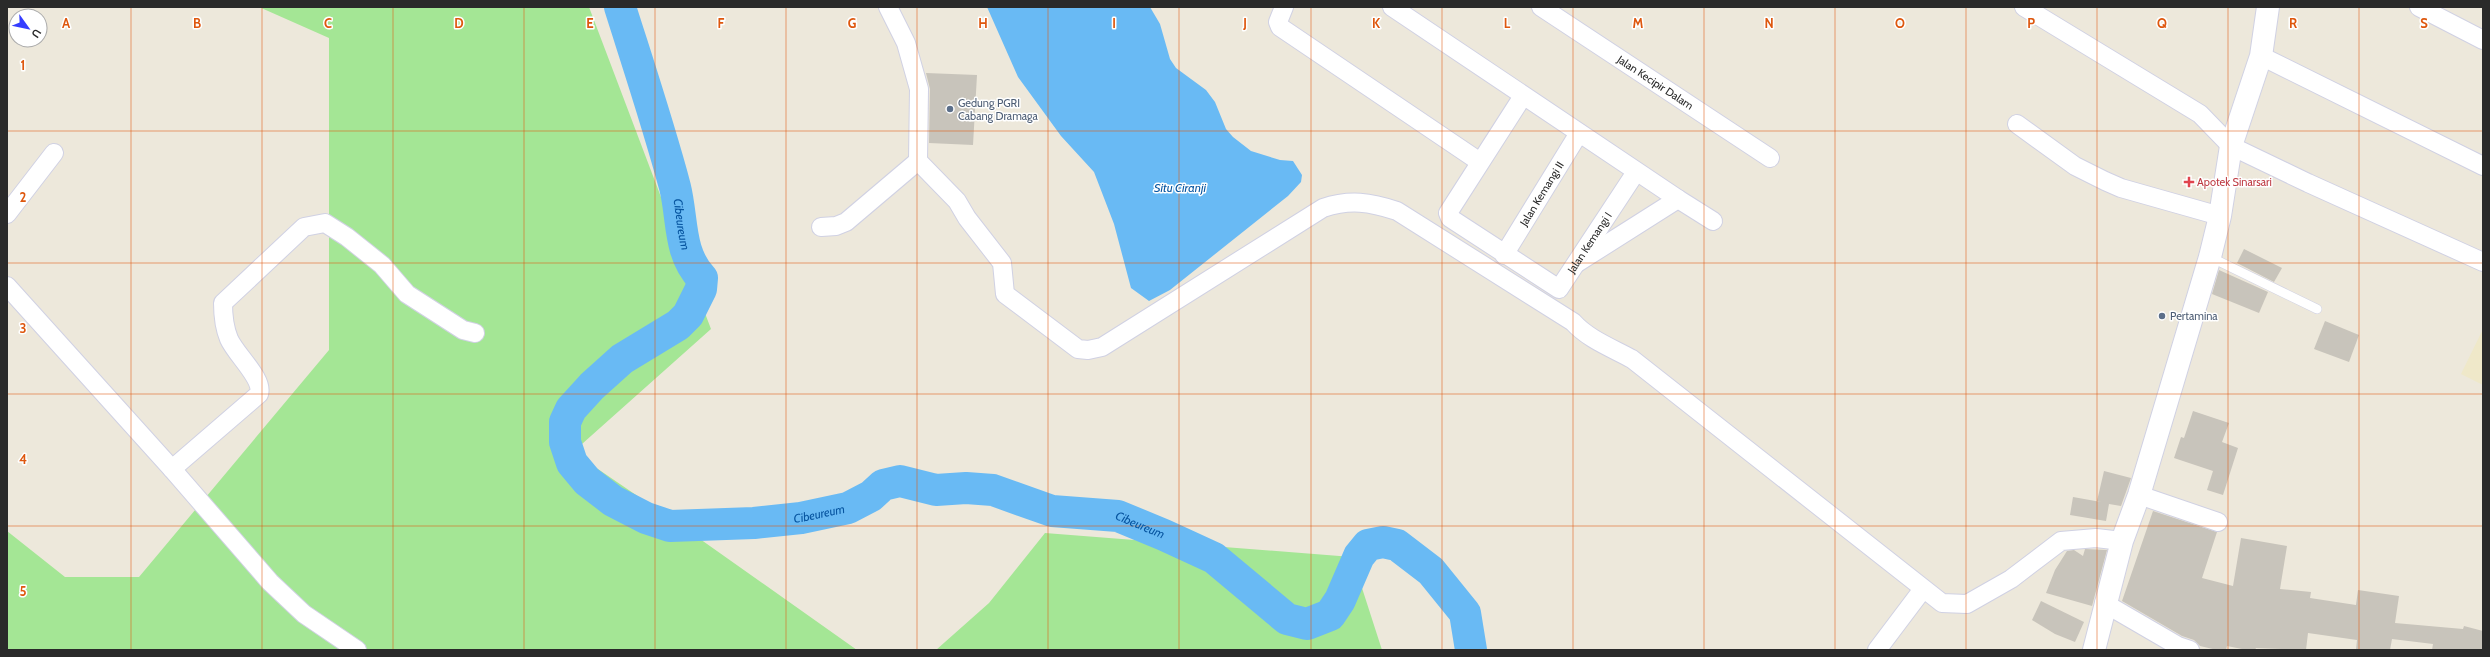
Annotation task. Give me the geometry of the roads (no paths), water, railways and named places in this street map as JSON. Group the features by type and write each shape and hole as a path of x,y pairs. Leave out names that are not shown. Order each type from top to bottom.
{"street":[{"path":"888,7 906,43 919,89 918,161 957,201 967,218 1002,262 1005,294 1078,349 1088,350 1102,347 1323,208 1340,202 1357,201 1376,204 1397,211 1573,322 1578,328 1601,343 1632,359 1942,603 1966,604 2011,579 2062,541 2096,538 2122,541"},
{"path":"1284,7 1278,22 1280,27 1480,162"},
{"path":"1392,7 1636,172 1713,220"},
{"name":"Jalan Kecipir Dalam","path":"1541,7 1770,158"},
{"path":"2024,7 2200,114 2231,146 2308,183 2483,262"},
{"path":"2094,650 2104,603 2122,541 2139,495 2210,257 2220,216 2231,146 2261,56 2268,7"},
{"path":"2419,7 2483,40"},
{"path":"2261,56 2483,166"},
{"path":"1504,254 1448,216 1480,162 1523,96"},
{"path":"2016,124 2075,166 2104,181 2121,188 2220,216"},
{"name":"Jalan Kemangi II","path":"1504,254 1579,133"},
{"path":"7,214 54,153"},
{"path":"821,227 836,226 846,222 918,161"},
{"name":"Jalan Kemangi I","path":"1504,254 1559,289 1636,172"},
{"path":"1577,263 1678,199"},
{"path":"172,469 259,394 260,384 229,340 224,322 223,303 304,227 325,223 342,233 382,265 407,294 463,330 476,333"},
{"path":"7,286 172,469 270,582 304,614 357,650"},
{"path":"2139,495 2218,522"},
{"path":"1877,650 1923,589"},
{"path":"2104,603 2173,643 2190,650"}],"lane":[{"path":"2210,257 2316,309"}],"water":[{"name":"Situ Ciranji","path":"987,7 1150,7 1160,24 1170,59 1176,68 1206,90 1215,102 1226,129 1233,137 1251,151 1280,160 1293,161 1302,175 1301,182 1288,196 1170,290 1149,301 1131,288 1114,224 1094,172 1061,136 1018,77"}],"waterway":[{"name":"Cibeureum","path":"620,7 656,120 675,187 685,247 694,268 702,278 701,289 688,315 678,325 622,359 592,386 571,409 565,422 565,442 572,463 587,481 613,501 646,518 670,526 754,523 801,518 848,508 871,496 883,485 900,481 936,490 966,488 993,490 1052,511 1118,516 1164,535 1214,558 1287,619 1307,624 1330,615 1340,600 1359,556 1368,545 1383,542 1397,545 1431,571 1465,613 1471,650"}],"place":[{"name":"Gedung PGRI Cabang Dramaga","path":"950,109"},
{"name":"Apotek Sinarsari","path":"2189,182"},
{"name":"Pertamina","path":"2162,316"}]}
